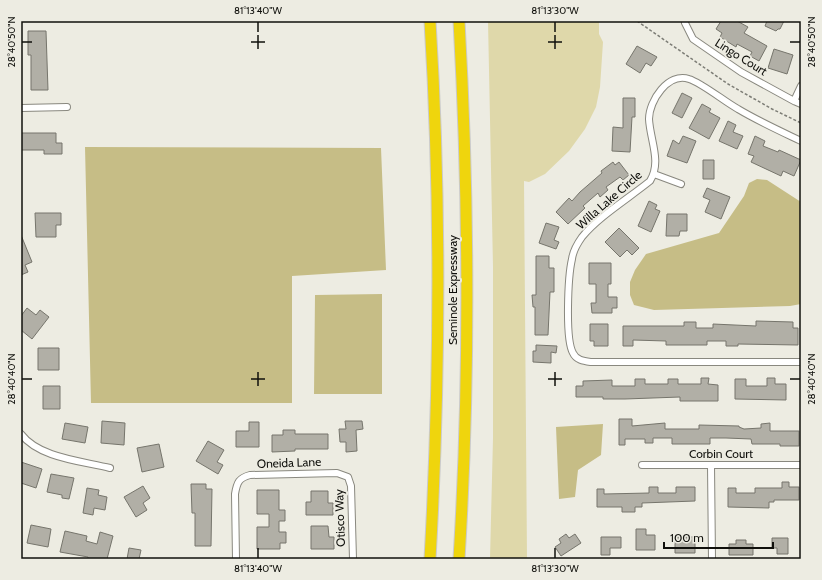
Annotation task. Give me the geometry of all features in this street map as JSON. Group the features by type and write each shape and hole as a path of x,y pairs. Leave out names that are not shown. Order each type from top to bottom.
{"highway":[{"name":"Seminole Expressway","path":"430,21 436,169 438,306 437,426 430,559"},
{"name":"Seminole Expressway","path":"459,21 463,100 468,313 464,474 459,559"}],"street":[{"name":"Lingo Court","path":"685,23 693,39 742,72 801,104"},
{"name":"Willa Lake Circle","path":"801,141 739,110 689,79 675,79 669,81 652,104 649,116 649,132 655,157 654,174 650,181 590,229 576,246 569,275 568,339 574,355 580,360 591,362 801,362"},
{"path":"794,100 801,86"},
{"path":"21,108 67,107"},
{"path":"654,174 681,184"},
{"path":"21,434 28,443 43,452 110,468"},
{"name":"Corbin Court","path":"642,465 801,465"},
{"path":"711,465 712,559"},
{"name":"Oneida Lane","path":"236,559 235,494 236,484 242,477 250,475 337,473 348,477"},
{"name":"Otisco Way","path":"348,477 352,486 353,559"}],"path":[{"path":"636,21 728,84 772,109 801,122"}],"shaded area":[{"path":"488,21 599,21 599,34 603,42 600,87 596,107 585,129 569,151 545,174 529,182 524,181 527,559 490,559 493,438 493,267"},
{"path":"85,147 381,148 386,270 292,276 292,403 91,403"},
{"path":"757,179 767,180 801,202 801,304 790,306 654,310 634,305 630,295 630,282 635,270 646,254 719,233 744,196 749,183"},
{"path":"382,294 382,394 314,394 315,295"},
{"path":"603,424 601,455 578,470 575,497 559,499 556,427"}],"building":[{"path":"721,21 737,21 748,27 744,33 767,46 759,61 750,56 752,52 737,44 736,47 720,37 722,33 716,29"},
{"path":"767,21 784,21 780,29 776,31 765,26"},
{"path":"28,31 46,31 48,90 31,90 31,55 28,55"},
{"path":"637,46 657,57 651,66 646,63 640,73 626,64"},
{"path":"774,49 793,55 787,74 768,68"},
{"path":"682,93 692,98 682,118 672,113"},
{"path":"623,98 635,98 635,117 632,117 630,152 612,151 613,127 623,128"},
{"path":"702,104 711,109 709,112 720,118 709,139 689,128"},
{"path":"728,121 736,125 733,132 743,136 737,149 719,141"},
{"path":"21,133 56,133 56,143 62,143 62,154 44,154 44,150 21,150"},
{"path":"683,136 696,141 687,163 667,156 673,140 679,144"},
{"path":"755,136 765,141 763,146 778,152 779,150 801,160 794,176 783,171 781,176 751,162 754,156 748,154"},
{"path":"703,160 714,160 714,179 703,179"},
{"path":"613,162 615,165 619,162 629,175 623,180 620,177 606,187 608,190 600,197 598,193 583,206 585,208 568,224 556,212 569,198 572,201 602,173 601,171"},
{"path":"707,188 730,197 721,219 705,212 710,200 703,197"},
{"path":"649,201 657,205 655,209 660,211 651,232 638,226"},
{"path":"35,213 61,213 61,225 56,225 56,237 36,237"},
{"path":"667,214 687,214 687,231 680,231 679,236 666,236"},
{"path":"546,223 559,227 554,240 559,242 556,249 539,243"},
{"path":"619,228 639,248 632,255 627,250 620,257 605,242"},
{"path":"21,235 32,262 25,265 28,272 21,275"},
{"path":"536,256 549,256 549,268 554,268 554,292 550,292 548,335 535,335 535,307 533,307 532,295 536,295"},
{"path":"589,263 611,263 611,284 608,284 608,297 617,297 617,308 612,308 612,313 592,313 591,303 596,303 596,284 589,284"},
{"path":"27,308 36,315 40,310 49,317 32,339 21,330 21,316"},
{"path":"756,321 793,322 793,328 798,328 798,345 738,344 738,346 726,346 726,341 707,341 707,345 666,345 666,341 633,340 633,346 623,346 623,326 684,326 684,322 696,322 696,328 713,328 713,324 756,326"},
{"path":"590,324 608,324 608,346 594,346 594,341 590,341"},
{"path":"536,345 557,346 556,353 551,352 551,363 533,362 533,351 536,351"},
{"path":"38,348 59,348 59,370 38,370"},
{"path":"701,378 709,378 708,384 718,385 718,401 680,401 680,397 603,399 603,397 576,397 576,386 583,386 583,381 612,380 612,386 635,386 635,379 645,379 645,384 668,384 668,379 678,379 678,384 701,384"},
{"path":"767,378 775,378 775,384 786,384 786,400 735,399 735,379 746,379 746,386 767,386"},
{"path":"43,386 60,386 60,409 43,409"},
{"path":"619,419 632,419 632,426 665,423 665,429 699,429 699,425 739,426 744,429 761,428 761,424 770,423 770,431 799,431 799,446 752,444 751,439 726,438 710,438 710,444 672,444 672,438 653,438 653,443 645,443 645,439 625,439 625,445 619,445"},
{"path":"102,421 125,423 124,445 101,443"},
{"path":"345,421 362,421 363,429 356,430 357,451 346,452 346,442 340,442 339,429 346,429"},
{"path":"249,422 259,422 259,447 236,447 236,431 249,431"},
{"path":"65,423 88,427 85,443 62,439"},
{"path":"283,430 295,430 295,434 328,434 328,449 295,449 295,451 272,452 272,435 283,435"},
{"path":"208,441 224,450 217,462 223,465 218,474 196,461"},
{"path":"159,444 164,467 142,472 137,448"},
{"path":"21,462 42,469 36,488 21,483"},
{"path":"51,474 74,478 69,499 62,498 62,495 47,492"},
{"path":"782,482 789,482 789,487 799,487 799,500 774,500 774,502 769,502 769,508 728,507 728,488 736,488 736,493 755,493 755,488 782,488"},
{"path":"191,484 206,484 206,489 212,489 211,546 195,546 195,513 192,513"},
{"path":"143,486 150,498 143,503 147,510 136,517 124,497"},
{"path":"649,487 658,487 658,493 676,493 676,487 695,487 695,501 642,503 642,507 635,507 635,512 622,512 622,507 597,507 597,489 604,489 604,494 649,493"},
{"path":"87,488 99,490 98,495 107,497 105,510 94,508 93,515 83,513"},
{"path":"257,490 279,490 279,510 285,510 285,521 279,521 279,532 286,532 286,543 280,543 280,549 257,549 257,527 269,527 269,514 257,514"},
{"path":"311,491 328,491 328,503 333,503 333,515 306,515 306,502 311,502"},
{"path":"31,525 51,529 48,547 27,543"},
{"path":"311,526 328,526 329,537 334,537 334,549 311,549"},
{"path":"636,529 646,529 646,535 655,535 655,550 636,550"},
{"path":"65,531 87,536 86,541 97,544 100,532 113,536 107,559 88,559 88,557 60,552"},
{"path":"566,534 569,538 575,534 581,543 561,556 555,547 561,543 559,539"},
{"path":"601,537 621,537 621,548 610,548 610,555 601,555"},
{"path":"675,537 695,537 695,553 675,553"},
{"path":"772,538 788,538 788,554 777,554 777,548 772,548"},
{"path":"736,540 746,540 746,544 753,544 753,555 729,555 729,544 736,544"},
{"path":"129,548 141,550 139,559 127,559"}]}
